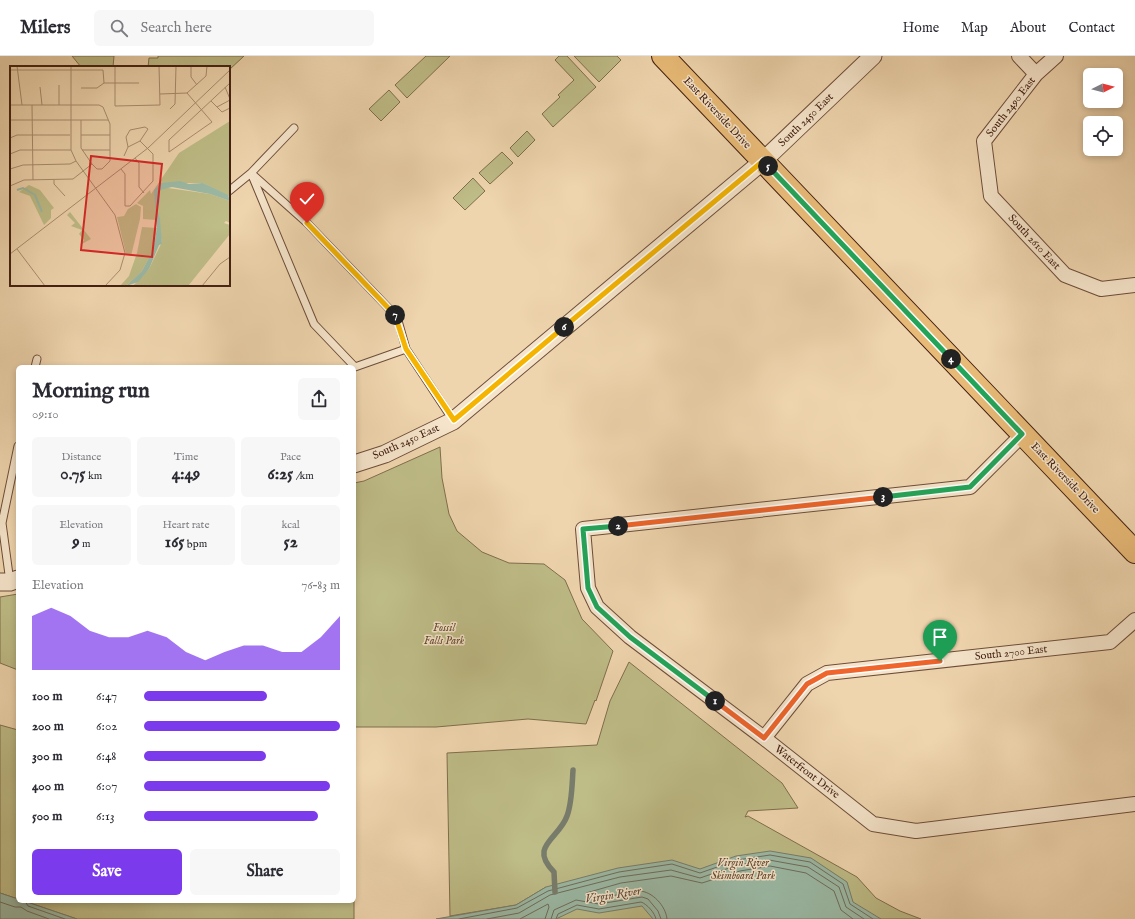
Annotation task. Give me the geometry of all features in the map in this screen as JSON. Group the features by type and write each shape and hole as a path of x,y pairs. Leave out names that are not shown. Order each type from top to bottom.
{"main road":[{"name":"East Riverside Drive","path":"663,56 1135,552"}],"street":[{"name":"South 2450 East","path":"356,463 385,454 454,420 763,161 874,56"},
{"path":"1019,56 1036,74"},
{"name":"South 2490 East","path":"984,141 1036,74 1056,56"},
{"name":"South 2610 East","path":"984,141 991,196 1065,275 1101,289 1135,285"},
{"name":"Waterfront Drive","path":"1022,434 970,487 583,529 588,588 597,607 630,637 764,738 873,824 916,831 1135,804"},
{"name":"South 2700 East","path":"764,738 807,684 827,673 1110,642 1135,620"}],"lane":[{"path":"230,190 251,173 294,128"},
{"path":"251,173 307,223 397,317 406,349 454,420"},
{"path":"251,173 314,324 354,365"},
{"path":"356,367 406,349"},
{"path":"9,581 2,523 15,476 16,466"}],"green space":[{"path":"72,56 114,56 113,66 80,66"},
{"path":"158,56 244,56 230,69 230,66 148,66 149,58 158,58"},
{"path":"426,56 450,56 407,98 395,85"},
{"path":"559,56 567,56 596,87 553,127 542,114 560,97 558,95 574,80 555,60"},
{"path":"574,56 617,56 621,60 599,82"},
{"path":"389,90 400,102 381,121 369,109"},
{"path":"527,131 535,140 518,157 510,148"},
{"path":"502,152 513,163 490,184 479,173"},
{"path":"473,178 485,191 465,210 453,198"},
{"name":"Fossil Falls Park","path":"440,447 442,478 449,514 457,531 482,552 509,563 544,564 565,580 582,619 613,651 596,701 595,700 586,724 528,719 436,727 356,727 356,483 364,481"},
{"path":"16,594 16,669 0,663 0,597"},
{"path":"629,662 782,783 798,808 748,811 745,817 748,816 857,877 876,898 900,911 921,919 556,919 561,916 546,887 516,905 450,916 447,753 597,745 610,701"},
{"path":"0,725 16,729 16,898 0,893"},
{"path":"30,903 354,903 354,919 77,919"}],"water":[{"name":"Virgin River Skimboard Park","path":"770,851 811,858 847,882 853,902 881,919 653,919 642,906 599,913 577,909 556,919 436,919 516,905 546,887 618,868 672,860 700,869 736,856"},
{"path":"0,893 16,898 16,903 30,903 77,919 0,919"}],"waterway":[{"path":"555,892 554,872 544,856 545,849 563,824 569,811 573,770"}],"route":[{"path":"307,223 397,317 406,349 454,420 763,161 1022,434 970,487 583,529 588,588 597,607 630,637 764,738 807,684 827,673 940,661"}],"water label":[{"name":"Virgin River","path":"613,895"}]}
